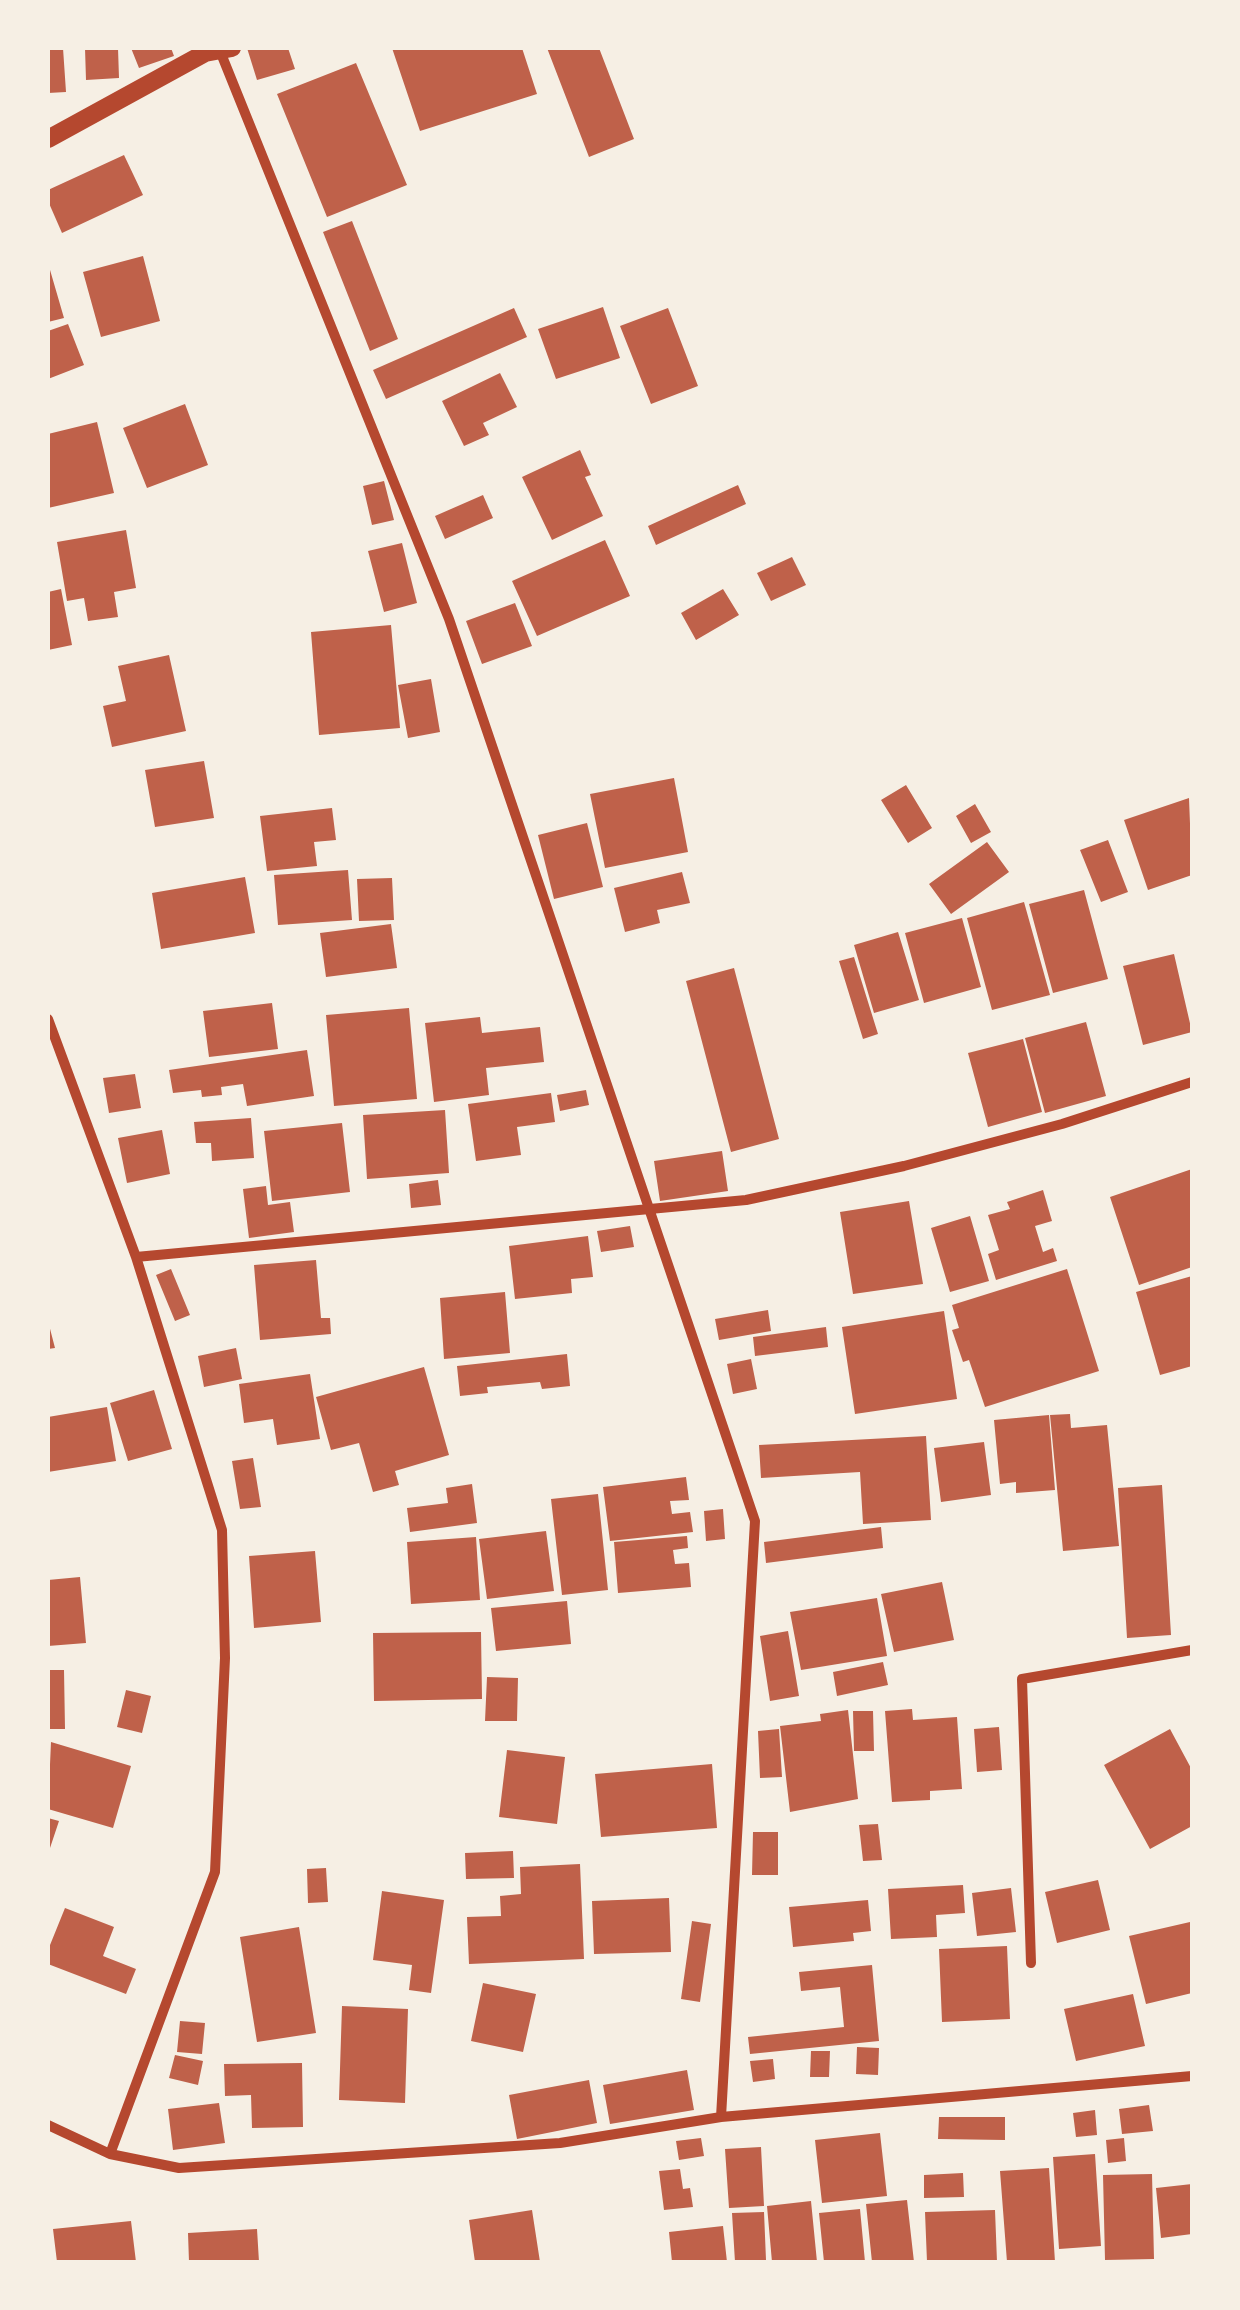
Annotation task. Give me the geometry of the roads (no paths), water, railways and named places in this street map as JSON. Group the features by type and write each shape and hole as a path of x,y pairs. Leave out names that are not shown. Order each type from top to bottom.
{"street":[{"path":"48,139 216,50 449,619 651,1206 754,1521 721,2117"},
{"path":"48,1019 136,1257 222,1530 225,1658 216,1872 110,2154"},
{"path":"136,1257 746,1200 904,1166 1062,1124 1192,1082"},
{"path":"1032,1963 1022,1679 1192,1650"},
{"path":"48,2124 110,2154 180,2168 560,2143 721,2117 1192,2076"}]}
